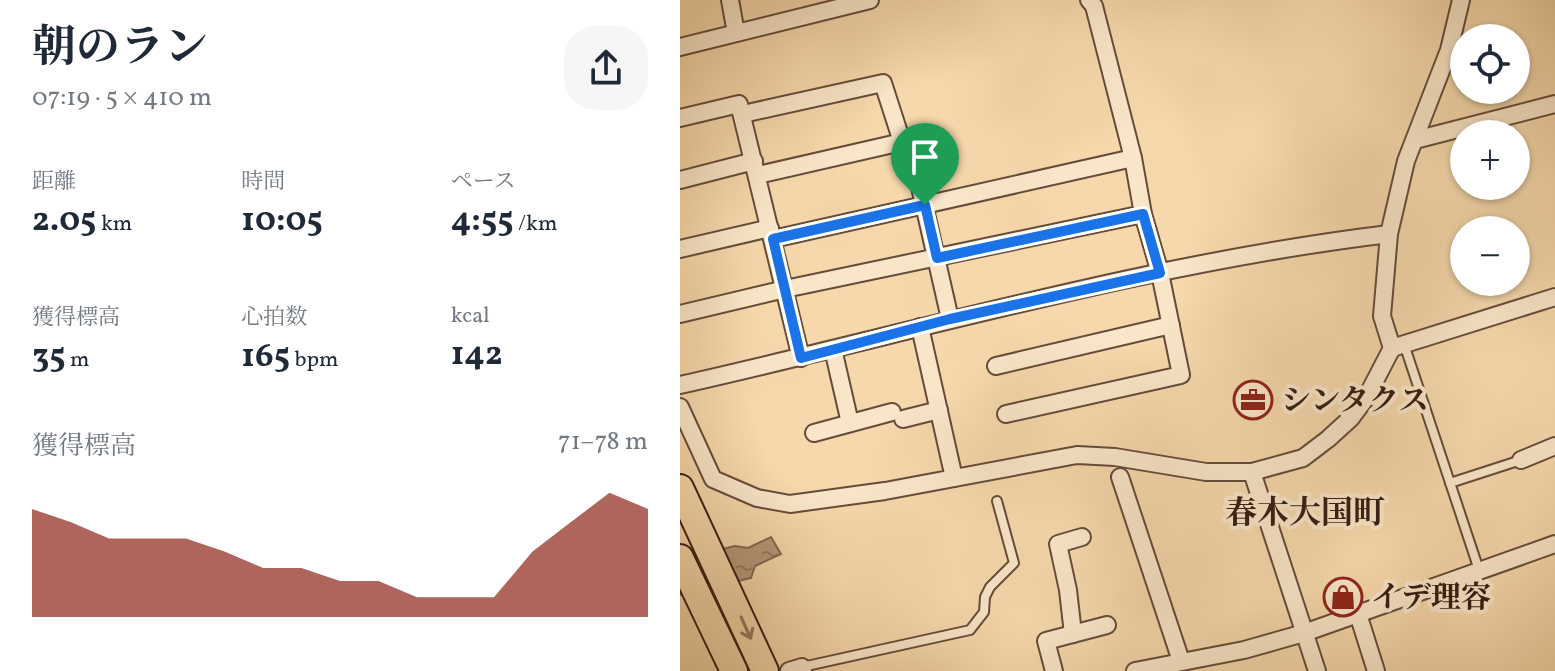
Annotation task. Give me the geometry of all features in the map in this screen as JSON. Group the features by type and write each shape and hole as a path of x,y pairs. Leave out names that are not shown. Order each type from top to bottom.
{"main road":[{"path":"680,488 765,671"},
{"path":"680,558 734,671"}],"street":[{"path":"730,0 736,33"},
{"path":"680,47 870,0"},
{"path":"1006,414 1181,375 1133,158 1094,6 1089,0"},
{"path":"1398,346 1382,316 1389,234 1406,161 1449,50 1461,0"},
{"path":"743,114 883,83 902,142 912,152 950,319"},
{"path":"680,118 739,104 801,358"},
{"path":"1415,140 1555,104"},
{"path":"680,180 902,142"},
{"path":"680,249 925,205 1133,158"},
{"path":"680,314 1143,214"},
{"path":"680,385 801,358 950,319 1160,273 1301,245 1389,234"},
{"path":"680,407 713,479 757,498 790,504 885,491 1077,455 1115,457 1206,472 1252,472 1303,458 1328,439 1351,418 1398,346 1555,297"},
{"path":"996,366 1171,325"},
{"path":"920,327 954,478"},
{"path":"833,349 850,423"},
{"path":"814,433 850,423 939,410"},
{"path":"1521,460 1555,446"},
{"path":"1252,472 1317,671"},
{"path":"1120,477 1181,661"},
{"path":"1073,634 1058,544 1082,537"},
{"path":"1135,671 1244,650 1304,633 1555,544"},
{"path":"1358,614 1376,671"},
{"path":"1054,671 1046,641 1107,625"}],"lane":[{"path":"1398,346 1450,483 1479,571"},
{"path":"1450,483 1521,460"},
{"path":"798,670 970,630 984,612 985,597 990,587 1014,563 997,501"}],"water":[{"path":"771,537 781,554 755,566 751,578 680,595 680,559 735,546 748,548"}],"place":[{"name":"シンタクス","path":"1253,400"},
{"name":"イデ理容","path":"1343,597"}],"district":[{"name":"春木大国町","path":"1305,512"}],"route":[{"path":"925,205 937,258 1143,214 1160,273 950,319 801,358 773,239 925,205"}]}
